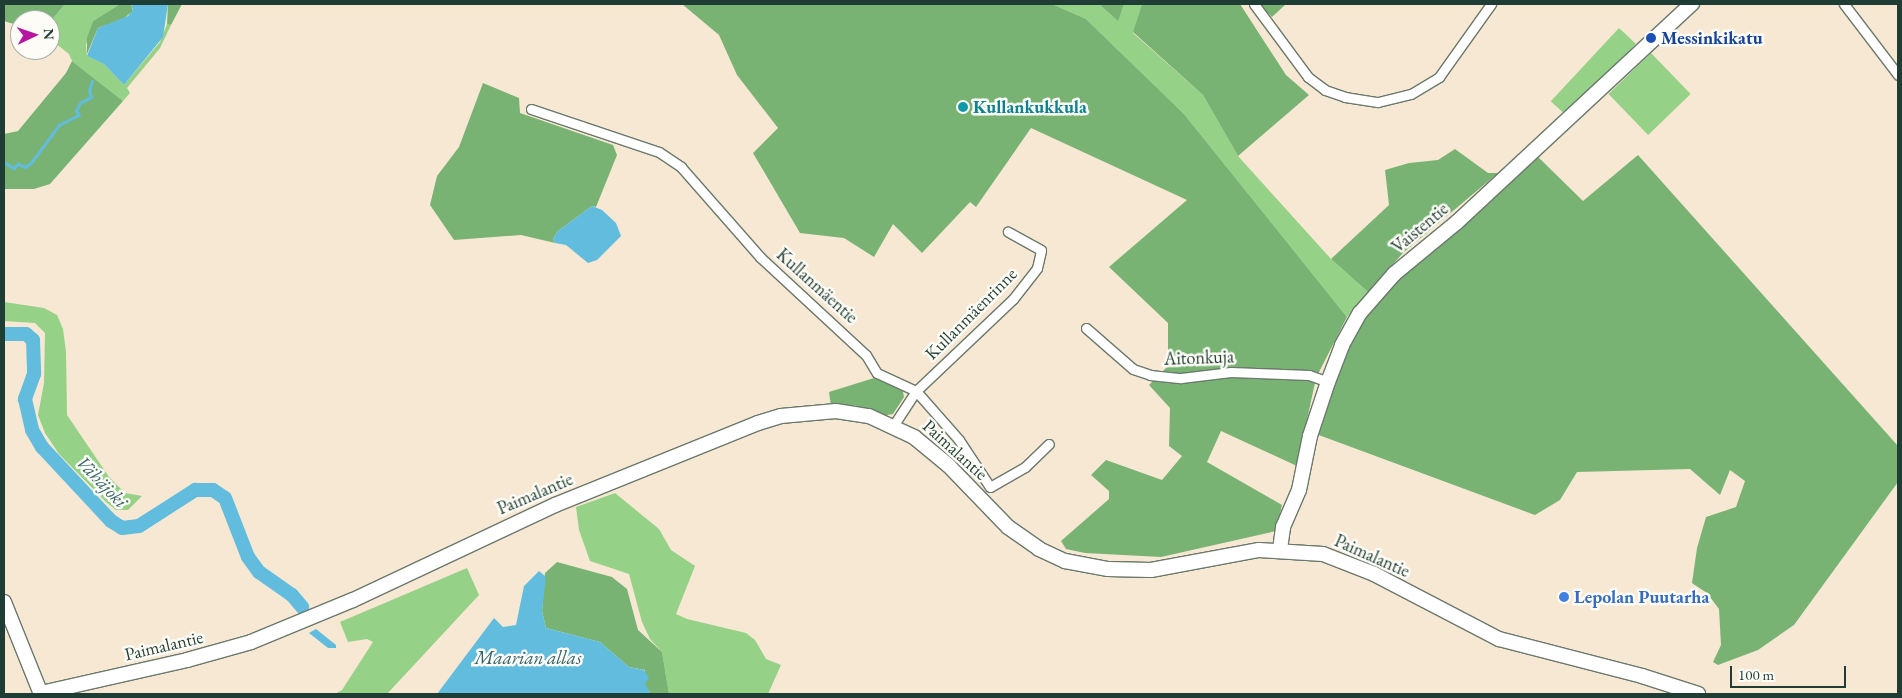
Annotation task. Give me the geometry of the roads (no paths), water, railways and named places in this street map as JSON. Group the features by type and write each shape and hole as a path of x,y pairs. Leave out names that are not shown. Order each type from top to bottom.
{"street":[{"path":"1254,4 1308,77 1325,90 1345,98 1378,102 1411,94 1439,77 1491,4"},
{"name":"Vaistentie","path":"1280,549 1283,527 1299,490 1310,436 1328,382 1342,345 1377,292 1692,4"},
{"path":"1844,4 1898,75"},
{"name":"Kullanmäentie","path":"531,109 659,152 670,159 760,257 866,355 877,373 916,391 959,440 990,488 1012,476 1049,444"},
{"name":"Kullanmäenrinne","path":"893,426 916,391 1013,299 1037,268 1041,250 1008,232"},
{"name":"Aitonkuja","path":"1086,328 1133,369 1150,375 1180,378 1231,372 1309,375 1328,382"},
{"name":"Paimalantie","path":"41,693 187,660 251,642 353,600 555,505 758,423 781,416 836,411 869,416 893,426 929,448 1017,534 1065,560 1108,569 1151,570 1239,553 1280,549 1323,554 1359,567 1499,639 1642,676 1698,694"},
{"path":"4,602 41,693"}],"water":[{"path":"131,4 168,4 163,37 124,85 104,64 87,56 98,28 128,16 133,10"},
{"path":"592,206 602,210 616,223 621,236 597,260 588,263 566,245 555,243 553,239 558,231"},
{"name":"Maarian allas","path":"539,571 546,577 542,611 546,628 600,642 629,667 644,670 649,678 645,684 651,694 437,694 494,618 503,627 516,625 524,586"},
{"path":"316,629 336,645 336,648 328,648 309,633"}],"waterway":[{"path":"4,162 14,168 18,164 25,167 31,163 59,125 79,115 76,111 80,103 91,97 89,91 92,81"},
{"name":"Vähäjoki","path":"4,334 26,334 33,340 34,374 25,399 32,430 42,447 111,521 122,528 139,526 195,490 213,490 225,498 248,557 259,572 292,595 302,607"}],"place":[{"name":"Messinkikatu","path":"1651,38"},
{"name":"Kullankukkula","path":"963,107"},
{"name":"Lepolan Puutarha","path":"1564,597"}]}
